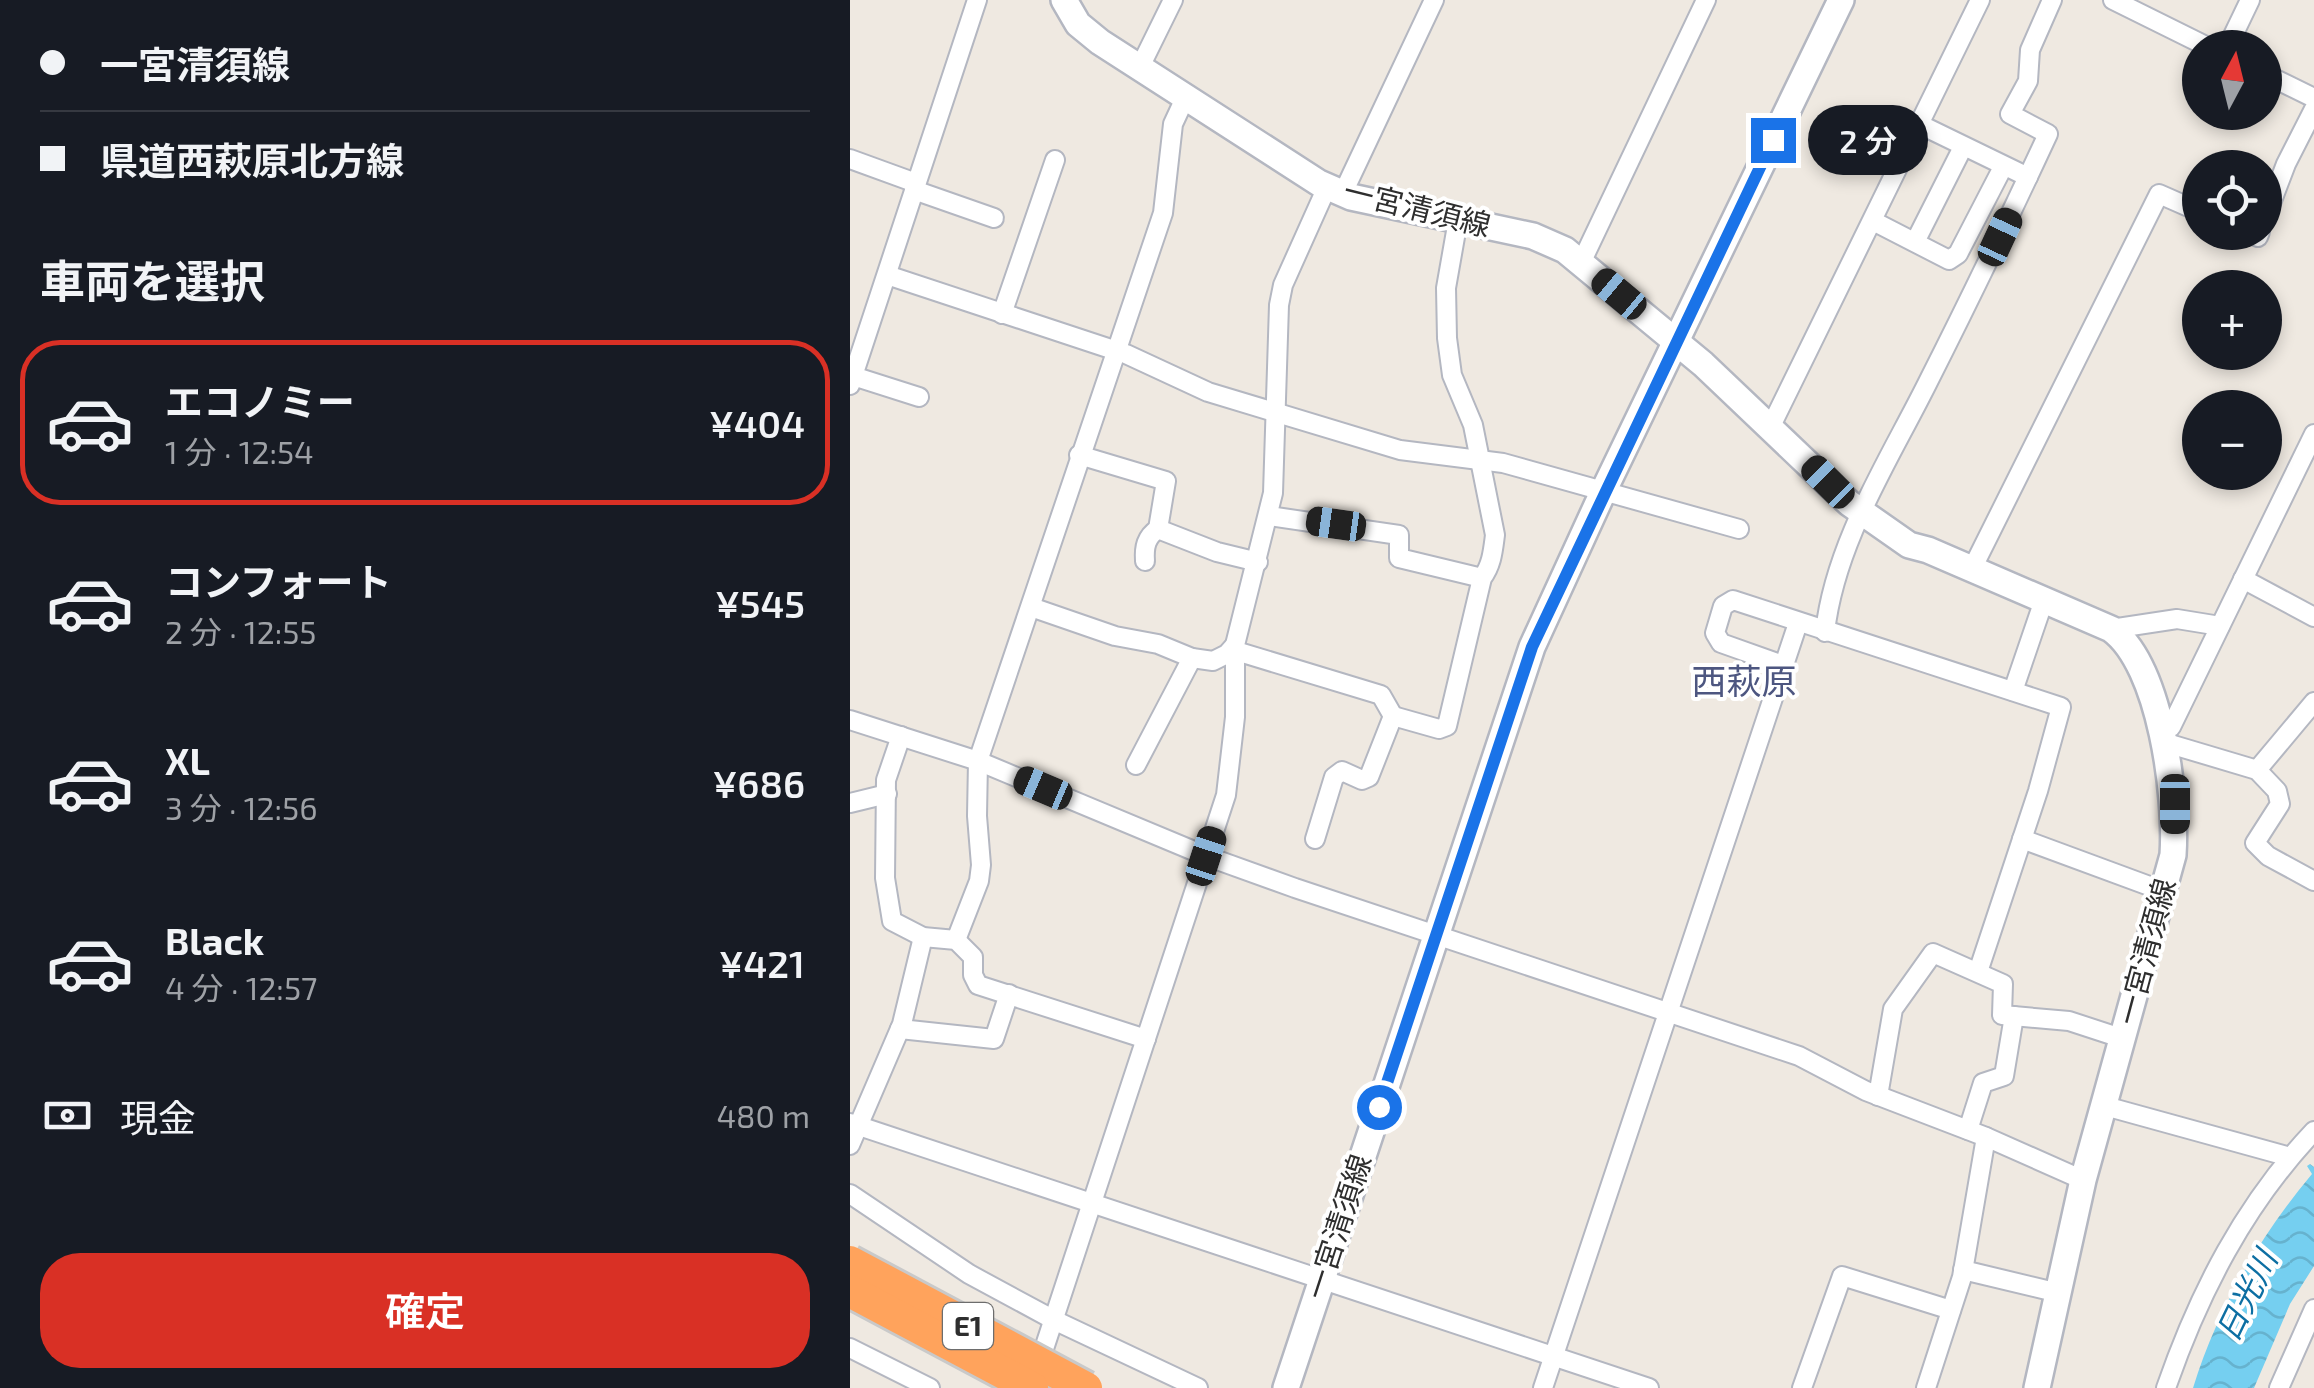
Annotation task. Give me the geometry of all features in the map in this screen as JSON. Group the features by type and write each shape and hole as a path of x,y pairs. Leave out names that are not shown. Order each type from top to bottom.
{"highway":[{"name":"E1","path":"850,1262 1086,1388"},
{"name":"E1","path":"850,1291 1032,1388"}],"main road":[{"name":"一宮清須線","path":"1064,0 1078,24 1140,68 1335,190 1533,236 1565,250 1771,426 1862,513 1909,545 2110,629 2135,654 2161,736 2175,804 2173,855 2083,1180 2036,1388"},
{"path":"1676,342 1841,0"},
{"name":"一宮清須線","path":"1286,1388 1532,647 1676,342"}],"street":[{"path":"918,397 852,380 977,0"},
{"path":"1140,68 1174,0"},
{"path":"1032,1388 1226,795 1232,764 1235,648 1273,493 1279,305 1283,285 1434,0"},
{"path":"1582,263 1706,0"},
{"path":"1771,426 1980,0"},
{"path":"1826,632 1835,583 1862,513 2048,134 2010,114 2028,81 2030,50 2052,0"},
{"path":"2113,0 2182,34"},
{"path":"2236,30 2250,0"},
{"path":"2282,82 2314,98"},
{"path":"956,940 979,881 981,865 978,761 1163,213 1173,124 1186,96"},
{"path":"2282,174 2314,109"},
{"path":"1920,125 2028,177"},
{"path":"1915,242 1963,147"},
{"path":"850,159 994,218"},
{"path":"1002,314 1054,160"},
{"path":"1873,221 1949,260 1958,254 2003,167"},
{"path":"1972,569 2158,194 2182,204"},
{"path":"1235,648 1381,695 1393,716 1440,729 1447,726 1495,534 1473,425 1452,375 1447,338 1449,259 1458,220"},
{"path":"887,275 1116,351 1194,386 1400,450 1479,458 1739,528"},
{"path":"2314,434 2171,728 2161,736 2240,768 2258,770 2277,790 2280,804 2255,843 2268,856 2314,880"},
{"path":"1079,454 1166,481 1158,529 1150,535 1144,561"},
{"path":"1268,516 1399,535 1399,558 1482,578"},
{"path":"1158,529 1217,552 1258,562"},
{"path":"2243,579 2314,617"},
{"path":"1784,666 1721,643 1715,633 1723,606 1732,600 2062,707 1978,972"},
{"path":"2012,691 2044,600"},
{"path":"1031,607 1115,636 1158,644 1192,658 1213,661 1235,648"},
{"path":"2110,629 2178,619 2220,626"},
{"path":"1544,1388 1798,623"},
{"path":"1136,765 1192,658"},
{"path":"2258,770 2314,702"},
{"path":"1315,838 1334,777 1342,771 1362,780 1368,777 1393,716"},
{"path":"850,720 978,761 1206,856 1798,1056 1878,1096 2083,1180"},
{"path":"901,736 886,780 885,878 892,921 923,937 956,940 972,957 978,985 1146,1039"},
{"path":"850,803 886,794"},
{"path":"2022,839 2163,891"},
{"path":"850,1145 854,1125 900,1029 923,937"},
{"path":"1878,1096 1892,1010 1933,953 2003,984 2002,1015 2069,1021 2124,1039"},
{"path":"900,1029 994,1039 1009,994"},
{"path":"1968,1130 1983,1083 2004,1076 2014,1016"},
{"path":"2105,1106 2290,1156"},
{"path":"854,1125 1649,1388"},
{"path":"2166,1388 2188,1324 2227,1247 2277,1170 2314,1132"},
{"path":"1926,1388 1963,1270 1986,1138"},
{"path":"850,1194 969,1274 1056,1321 1198,1388"},
{"path":"1963,1270 2058,1293"},
{"path":"1802,1388 1842,1276 1951,1310"},
{"path":"2279,1388 2314,1308"},
{"path":"850,1348 930,1388"}],"water":[{"name":"日光川","path":"2307,1166 2314,1167 2314,1266 2290,1304 2254,1388 2193,1388 2227,1302 2258,1248 2312,1174"}],"district":[{"name":"西萩原","path":"1744,682"}],"route":[{"path":"1379,1107 1532,647 1773,140"}]}
